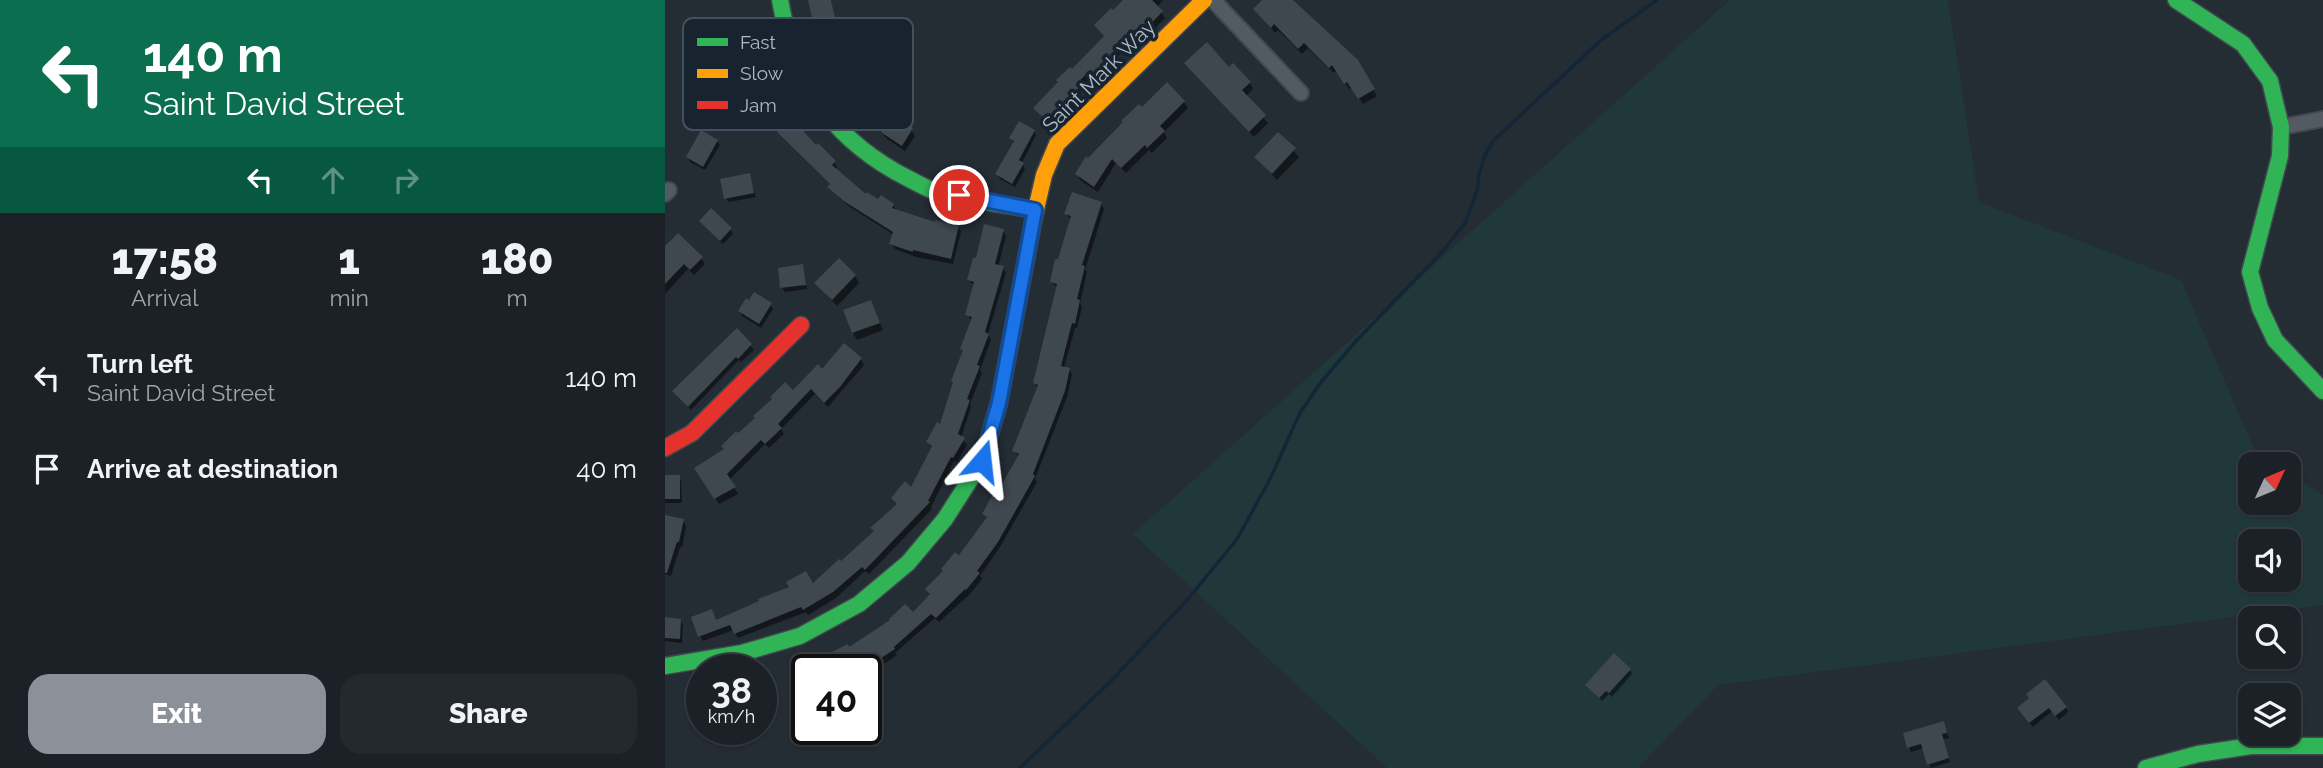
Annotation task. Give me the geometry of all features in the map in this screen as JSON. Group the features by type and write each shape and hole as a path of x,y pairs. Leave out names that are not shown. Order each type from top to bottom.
{"street":[{"path":"780,0 782,18"},
{"name":"Saint Mark Way","path":"665,666 743,653 800,636 869,596 908,563 945,519 982,461 999,403 1035,210 1044,174 1057,144 1204,0"},
{"path":"1213,0 1301,93"},
{"path":"2176,0 2243,44 2270,81 2281,127 2280,156 2251,272 2260,309 2275,340 2323,391"},
{"path":"2281,127 2323,119"},
{"path":"838,130 877,163 933,190 1035,210"},
{"path":"665,448 692,433 801,325"},
{"path":"2146,768 2198,754 2251,746 2323,746"}],"green space":[{"path":"1730,0 1948,0 1979,202 2181,280 2254,449 2258,452 2238,452 2238,515 2301,515 2301,481 2323,495 2323,605 2301,608 2238,606 2238,616 1718,685 1638,768 1387,768 1133,534"}],"building":[{"path":"808,0 831,0 835,17 812,18"},
{"path":"1123,0 1152,0 1163,11 1146,29 1143,26 1117,49 1102,64 1104,66 1096,75 1091,70 1076,84 1079,88 1048,122 1033,108 1058,82 1056,80 1070,67 1072,69 1104,36 1094,25"},
{"path":"1262,0 1293,0 1358,60 1375,89 1358,99 1332,65 1329,68 1304,43 1298,49 1274,24 1271,28 1253,9"},
{"path":"1207,42 1229,67 1233,63 1251,82 1242,90 1266,115 1249,132 1184,63"},
{"path":"1167,82 1185,101 1160,126 1165,131 1147,148 1145,145 1121,168 1112,159 1094,187 1075,174 1086,156 1088,158 1123,122 1121,121 1139,104 1142,107"},
{"path":"1019,121 1035,130 1019,160 1024,163 1012,184 995,174 1014,141 1009,138"},
{"path":"701,130 718,140 703,167 686,157"},
{"path":"776,130 802,130 836,161 832,165 866,194 867,192 878,199 881,195 894,204 892,208 935,222 959,225 951,259 913,252 889,244 893,232 845,202 827,187 830,184"},
{"path":"879,130 912,130 902,146"},
{"path":"1278,132 1296,148 1272,174 1254,157"},
{"path":"750,173 754,193 724,199 720,179"},
{"path":"1072,192 1102,202 1082,265 1085,266 1077,299 1080,300 1061,366 1070,368 1065,391 1033,474 1035,476 998,542 977,571 980,573 936,618 931,614 894,647 895,649 882,657 882,654 828,654 848,644 849,647 890,620 905,604 913,612 930,594 925,589 943,571 941,569 955,552 959,555 987,517 982,514 1019,454 1012,451 1038,385 1033,383 1057,284 1050,282 1055,259 1058,259 1071,216 1064,214"},
{"path":"711,208 732,228 720,241 699,221"},
{"path":"984,224 1004,229 995,264 1004,266 985,332 989,334 977,365 980,366 967,399 970,400 958,434 965,438 953,458 951,457 928,501 930,502 865,570 862,567 833,592 803,610 801,607 734,634 730,625 698,637 691,617 712,609 716,620 789,587 786,582 806,571 813,583 874,531 870,528 897,504 891,498 905,481 911,487 932,446 926,442 937,422 940,424 953,382 951,381 963,350 960,349 972,317 965,315 974,282 967,280 973,258 976,258"},
{"path":"678,233 703,257 690,270 684,264 665,284 665,246"},
{"path":"839,258 856,275 832,300 814,283"},
{"path":"803,264 806,285 780,288 778,268"},
{"path":"754,292 772,303 759,324 738,311 746,298 749,300"},
{"path":"871,300 880,323 852,333 843,310"},
{"path":"737,328 752,344 688,407 672,391"},
{"path":"844,343 862,358 840,387 824,403 811,389 778,424 782,428 765,444 761,440 727,474 736,487 714,499 694,468 724,449 721,446 755,418 753,416 772,399 770,397 785,382 793,390 818,364 822,369"},
{"path":"665,475 680,475 680,499 665,499"},
{"path":"665,515 684,519 679,542 667,573 665,573"},
{"path":"665,617 681,619 680,639 665,638"},
{"path":"1614,653 1631,669 1609,693 1606,691 1599,698 1585,685"},
{"path":"2045,679 2067,707 2055,716 2049,708 2029,723 2017,708 2029,698 2026,694"},
{"path":"1944,721 1947,733 1942,734 1949,758 1927,765 1921,744 1907,748 1903,733"}],"waterway":[{"path":"1020,768 1112,680 1189,598 1237,539 1269,481 1300,413 1321,382 1357,340 1442,252 1465,223 1477,191 1485,155 1494,140 1601,40 1657,0"}],"traffic: fast":[{"path":"780,0 784,18"},
{"path":"2176,0 2243,44 2270,81 2281,127 2280,156 2250,272 2260,308 2275,340 2323,391"},
{"path":"841,130 871,156 934,191 1035,210"},
{"path":"665,666 742,653 800,636 859,604 908,563 945,519 982,461 999,403 1033,222"},
{"path":"2146,768 2198,754 2251,746 2323,746"}],"traffic: slow":[{"path":"1033,222 1044,175 1057,144 1204,0"}],"traffic: jam":[{"path":"665,448 692,433 801,325"}],"route":[{"path":"959,195 1035,210 999,403 982,461"}]}
